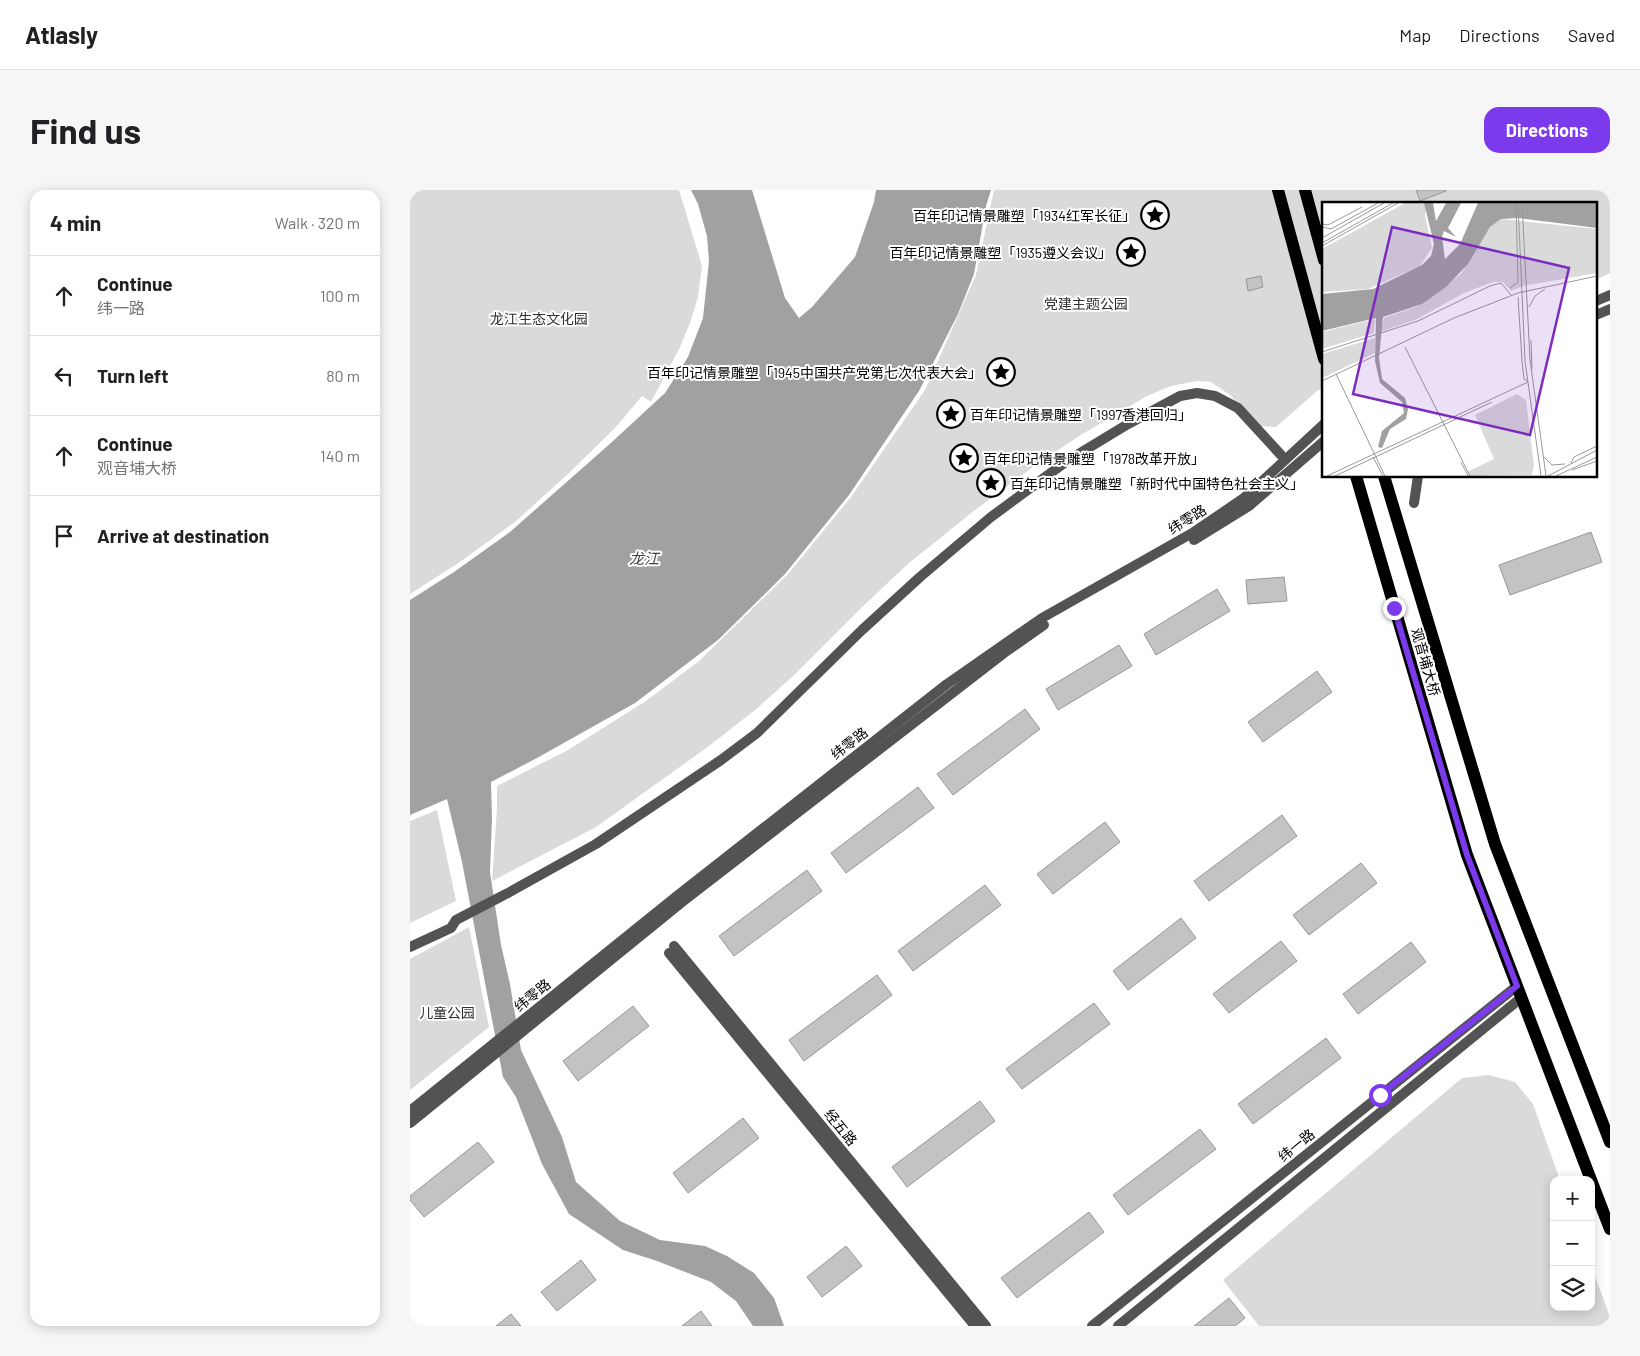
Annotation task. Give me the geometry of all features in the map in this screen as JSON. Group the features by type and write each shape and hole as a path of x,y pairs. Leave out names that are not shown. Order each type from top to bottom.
{"main road":[{"path":"1278,190 1322,352"},
{"path":"1305,190 1322,253"},
{"name":"观音埔大桥","path":"1357,478 1467,855 1589,1176"},
{"name":"观音埔大桥","path":"1385,478 1495,844 1610,1142"},
{"name":"观音埔大桥","path":"1595,1190 1610,1229"}],"street":[{"path":"1598,300 1610,295"},
{"path":"1598,314 1610,309"},
{"path":"410,947 451,928 456,920 596,844 721,760 757,733 862,630 991,517 1067,461 1128,424 1180,396 1197,392 1215,396 1238,408 1281,455"},
{"name":"纬零路","path":"410,1112 677,896 947,684 1042,618 1201,527 1244,498 1322,426"},
{"name":"纬零路","path":"410,1123 682,902 1004,653 1046,624 1117,582 1196,539 1249,506 1322,443"},
{"path":"1414,504 1418,478"},
{"name":"经五路","path":"975,1326 672,950 986,1326"},
{"name":"纬一路","path":"1092,1326 1519,992"},
{"name":"纬一路","path":"1118,1326 1519,992"}],"green space":[{"name":"龙江生态文化园","path":"410,190 679,190 702,266 698,297 690,323 680,347 651,402 642,396 616,427 516,521 460,562 410,594"},
{"name":"党建主题公园","path":"994,190 1610,190 1610,273 1598,279 1598,202 1322,202 1322,388 1276,427 1261,426 1230,395 1211,382 1197,381 1171,386 1147,396 1079,436 975,510 909,563 793,676 755,710 709,746 596,827 492,881 497,786 568,750 646,701 699,661 788,574 851,497 925,390 976,275"},
{"path":"437,810 456,901 410,923 410,821"},
{"name":"儿童公园","path":"469,927 489,1027 410,1090 410,959"},
{"path":"1489,1075 1515,1082 1533,1104 1559,1176 1550,1176 1550,1311 1595,1311 1595,1276 1610,1317 1610,1326 1259,1326 1223,1280 1462,1078"}],"water":[{"name":"龙江","path":"691,190 752,190 785,298 799,318 812,307 855,257 874,202 876,190 991,190 986,206 974,274 958,314 919,391 849,495 785,574 718,640 635,703 491,782 490,872 501,945 510,984 521,1050 562,1137 576,1182 620,1221 660,1240 705,1246 727,1256 754,1273 774,1298 784,1326 753,1326 736,1301 711,1282 623,1250 569,1214 542,1164 516,1097 503,1077 462,862 447,799 410,815 410,600 454,572 510,532 665,393 688,357 703,318 709,261 707,236 698,204"}],"building":[{"path":"1416,190 1446,190 1446,191 1420,201"},
{"path":"1261,276 1263,287 1248,291 1246,279"},
{"path":"1591,532 1602,562 1510,595 1499,565"},
{"path":"1284,577 1287,601 1248,604 1246,580"},
{"path":"1217,589 1230,611 1156,655 1144,634"},
{"path":"1119,645 1132,666 1058,710 1046,689"},
{"path":"1317,671 1332,692 1263,742 1248,722"},
{"path":"1025,709 1040,729 953,795 937,774"},
{"path":"918,787 934,808 846,873 831,853"},
{"path":"1282,815 1297,836 1209,901 1194,881"},
{"path":"1105,822 1120,842 1053,894 1037,874"},
{"path":"1361,863 1377,883 1309,935 1293,915"},
{"path":"807,870 822,891 734,956 719,936"},
{"path":"985,885 1001,905 913,971 898,951"},
{"path":"1181,918 1196,938 1128,990 1113,971"},
{"path":"1281,941 1297,961 1229,1013 1213,994"},
{"path":"1411,942 1426,962 1358,1014 1343,994"},
{"path":"877,975 892,995 804,1061 789,1040"},
{"path":"1094,1003 1110,1024 1022,1089 1006,1069"},
{"path":"633,1006 649,1026 578,1081 563,1061"},
{"path":"1326,1038 1341,1058 1253,1124 1238,1104"},
{"path":"980,1101 995,1121 907,1187 892,1167"},
{"path":"743,1118 759,1138 688,1193 673,1173"},
{"path":"1200,1129 1216,1149 1128,1215 1113,1195"},
{"path":"478,1142 494,1162 424,1217 410,1200 410,1196"},
{"path":"1089,1212 1104,1232 1017,1298 1001,1278"},
{"path":"846,1246 862,1266 822,1297 807,1277"},
{"path":"581,1260 596,1280 557,1311 541,1292"},
{"path":"1229,1298 1245,1318 1235,1326 1194,1326"},
{"path":"701,1311 712,1326 682,1326"},
{"path":"511,1314 521,1326 496,1326"}],"place":[{"name":"百年印记情景雕塑「1934红军长征」","path":"1155,215"},
{"name":"百年印记情景雕塑「1935遵义会议」","path":"1131,252"},
{"name":"百年印记情景雕塑「1945中国共产党第七次代表大会」","path":"1001,372"},
{"name":"百年印记情景雕塑「1997香港回归」","path":"951,414"},
{"name":"百年印记情景雕塑「1978改革开放」","path":"964,458"},
{"name":"百年印记情景雕塑「新时代中国特色社会主义」","path":"991,483"}],"route":[{"path":"1380,1095 1517,986 1467,855 1394,608"}]}
